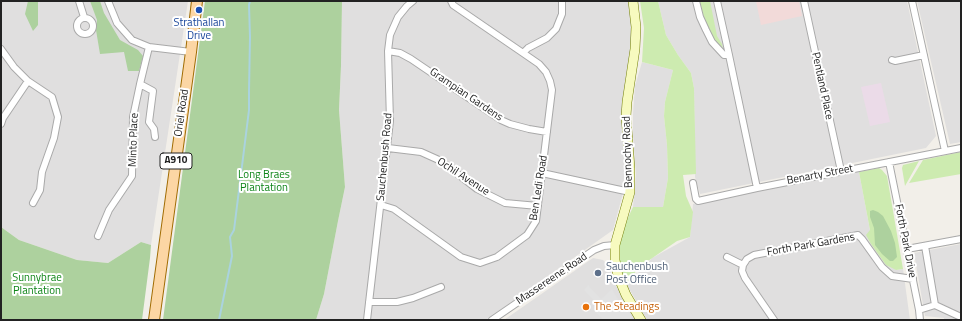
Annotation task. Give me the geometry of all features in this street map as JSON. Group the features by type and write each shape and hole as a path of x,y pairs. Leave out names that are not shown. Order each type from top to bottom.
{"main road":[{"name":"Oriel Road","path":"154,320 197,1"}],"street":[{"path":"79,1 84,17"},
{"path":"108,1 117,23 132,40 149,47 191,52"},
{"name":"Sauchenbush Road","path":"367,320 388,148 390,121 388,51 390,35 398,17 406,6 413,1"},
{"name":"Ben Ledi Road","path":"381,205 394,209 461,256 480,263 497,258 527,235 536,221 552,90 550,81 546,72 539,64 453,5 451,1"},
{"path":"523,53 533,45 547,38 556,29 562,14 562,1"},
{"name":"Bennochy Road","path":"633,1 636,28 635,49 626,116 630,168 630,192 615,245 615,260 618,276 626,295 641,320"},
{"path":"696,1 700,17 712,42 724,55 729,55"},
{"path":"717,1 757,188"},
{"name":"Pentland Place","path":"804,1 841,171"},
{"path":"912,1 945,151"},
{"name":"Minto Place","path":"98,236 109,210 132,176 133,117 149,47"},
{"path":"1,49 14,67 28,81 52,96 58,117 54,138 42,172 40,190 33,203"},
{"name":"Grampian Gardens","path":"388,51 400,53 411,59 501,120 510,124 547,132"},
{"path":"892,60 895,61 924,55"},
{"path":"1,124 3,118 28,81"},
{"name":"Minto Place","path":"140,84 153,91 149,122 154,129 155,137"},
{"name":"Ochil Avenue","path":"388,148 421,152 441,162 477,188 505,203 538,206"},
{"name":"Benarty Street","path":"693,183 696,199 698,201 961,148"},
{"name":"Forth Park Drive","path":"889,162 920,320"},
{"path":"542,173 630,192"},
{"name":"Forth Park Gardens","path":"743,265 747,259 754,255 858,235 882,267 892,276 912,278"},
{"path":"907,249 961,239"},
{"name":"Massereene Road","path":"492,320 594,250 604,246 615,245"},
{"path":"925,246 935,305"},
{"path":"727,257 743,265 742,271 745,278 774,320"},
{"path":"370,302 397,302 414,298 441,287"},
{"path":"919,310 935,305 961,317"}],"shaded area":[{"path":"1,1 188,1 151,245 141,242 108,263 77,260 19,240 1,227"},
{"path":"342,1 629,1 632,45 626,75 622,120 625,170 622,197 613,230 486,320 316,320 324,294 345,187 339,110"},
{"path":"658,1 907,1 936,136 926,148 700,194 695,177 694,88 691,73 666,35"},
{"path":"756,1 799,1 802,16 761,25"},
{"path":"917,1 961,1 961,142 950,144"},
{"path":"642,62 673,70 665,102 664,116 668,178 663,207 633,207 636,174 633,114 635,86"},
{"path":"881,83 890,122 870,126 861,87"},
{"path":"859,172 870,230 896,270 903,269 910,320 647,320 627,285 652,258 690,237 693,204"},
{"path":"961,244 961,320 944,320 944,318 925,316 914,253"},
{"path":"593,258 603,260 610,267 612,279 636,320 504,320"},
{"path":"588,285 601,299 612,289 623,308 626,307 634,320 603,320 593,309 597,304 584,290"}],"green space":[{"path":"28,1 38,1 38,25 33,31 25,14"},
{"path":"90,1 100,1 104,13 120,40 138,50 143,56 139,71 128,71 124,52 100,54 96,30 97,20"},
{"name":"Long Braes Plantation","path":"205,1 342,1 339,110 345,187 324,294 316,320 163,320"},
{"path":"640,1 658,1 666,35 691,73 694,88 696,174 683,175 686,196 693,212 690,237 677,241 648,261 636,271 627,285 623,279 619,264 620,241 625,224 633,207 663,207 668,178 664,116 665,102 673,70 642,62 644,28"},
{"path":"699,1 710,1 717,36 722,44 723,50 712,36 703,16"},
{"path":"961,152 961,174 909,183 923,160"},
{"path":"919,161 905,186 902,168 903,165"},
{"path":"879,168 887,176 903,269 896,270 886,265 866,235 870,230 859,172"},
{"path":"873,210 883,216 891,231 897,257 893,261 890,261 882,254 875,245 874,228 870,217 870,211"},
{"name":"Sunnybrae Plantation","path":"1,227 19,240 77,260 108,263 141,242 151,245 142,320 1,320"}],"waterway":[{"path":"219,320 232,256 230,237 234,230 249,110 250,1"}],"place":[{"name":"Strathallan Drive","path":"199,10"},
{"name":"Sauchenbush Post Office","path":"598,273"},
{"name":"The Steadings","path":"586,307"}]}
